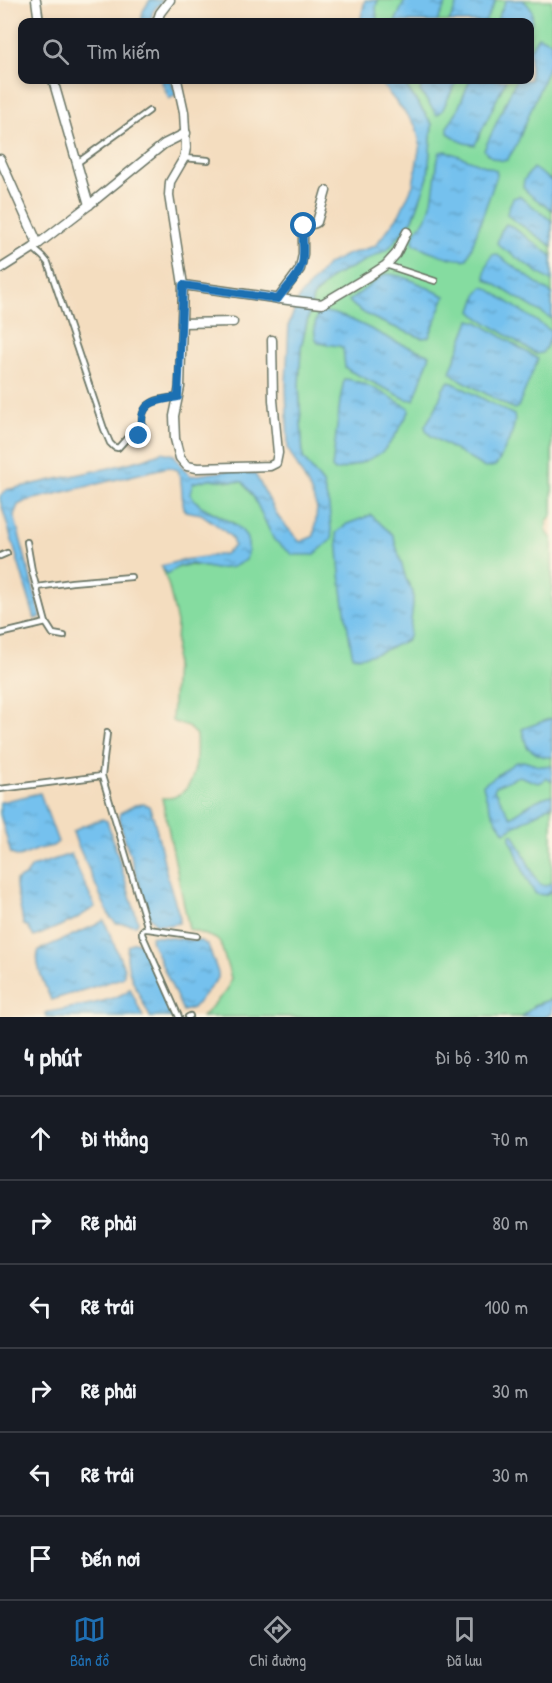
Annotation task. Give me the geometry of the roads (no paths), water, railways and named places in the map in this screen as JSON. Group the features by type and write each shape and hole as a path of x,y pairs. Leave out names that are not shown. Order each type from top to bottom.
{"street":[{"path":"36,0 38,18"},
{"path":"158,18 170,0"},
{"path":"54,84 90,205"},
{"path":"178,84 186,134 184,158 170,182 169,195 183,285 178,397 174,416 175,439 180,458 187,466 197,468 270,466 276,463 278,453 273,400 272,340"},
{"path":"0,269 90,205 164,144 186,134"},
{"path":"0,159 35,246"},
{"path":"278,299 297,276 303,254 303,228 306,224 317,222 326,191"},
{"path":"183,285 322,304 386,265 396,254 407,232"},
{"path":"182,322 233,322"}],"lane":[{"path":"77,163 149,111"},
{"path":"184,158 208,160"},
{"path":"35,246 48,263 110,443 118,448 127,438 142,434 142,417 148,404 178,397"},
{"path":"386,265 435,281"},
{"path":"27,542 46,623 53,634 64,636"},
{"path":"0,556 7,553"},
{"path":"37,587 131,577"},
{"path":"0,634 46,623"},
{"path":"107,733 102,776 148,930"},
{"path":"0,789 102,776"},
{"path":"179,1017 142,931 144,929 197,936"}],"water":[{"path":"150,0 163,0 153,11 151,18 142,18"},
{"path":"365,0 378,0 377,18 361,18"},
{"path":"405,0 448,0 439,18 397,18"},
{"path":"459,0 496,0 487,18 451,18"},
{"path":"506,0 523,0 533,14 532,18 498,18"},
{"path":"538,36 552,42 552,59 516,146 507,160 498,160 484,150 514,84 534,84 534,43"},
{"path":"163,84 172,84 176,95 169,99"},
{"path":"381,84 405,84 432,124 428,177 413,219 388,249 332,277 313,297 301,347 299,386 303,458 323,484 329,506 332,539 314,555 293,555 274,540 254,498 243,482 209,479 193,483 190,494 200,505 242,531 247,538 246,560 233,567 215,569 192,564 179,566 167,574 161,566 183,560 225,554 234,546 232,538 201,514 185,511 178,470 168,467 26,501 18,505 14,515 41,617 35,619 0,500 0,496 6,490 109,468 162,452 174,455 191,476 233,470 255,474 279,518 300,542 314,536 317,508 309,487 288,449 286,384 289,324 300,296 328,264 346,255 375,246 399,215 413,185 420,144 416,126"},
{"path":"422,84 455,84 442,111 437,115 420,91"},
{"path":"468,84 504,84 475,145 464,143 448,133 448,126"},
{"path":"446,151 496,170 497,175 467,259 440,255 414,244 413,240 429,211 440,152"},
{"path":"533,168 552,181 552,210 523,187 524,180"},
{"path":"519,196 552,221 552,246 507,214 513,198"},
{"path":"506,224 552,256 552,282 497,243"},
{"path":"496,254 552,294 552,319 486,279 488,264 492,255"},
{"path":"385,274 408,279 445,296 429,337 422,338 383,323 363,313 349,301"},
{"path":"483,287 551,331 542,353 536,354 472,311 478,293"},
{"path":"319,311 348,319 430,355 414,400 406,399 350,371 345,367 343,348 318,343 315,327"},
{"path":"470,320 478,322 538,359 518,407 515,409 450,372"},
{"path":"344,379 376,389 409,408 409,412 394,438 383,451 353,466 335,471 332,468"},
{"path":"449,381 514,415 514,425 507,445 495,466 485,468 431,436 426,430 425,426"},
{"path":"371,515 393,535 406,579 413,592 413,605 407,640 380,652 359,657 353,656 352,653 336,533 347,524"},
{"path":"552,718 552,757 545,757 527,747 522,729"},
{"path":"523,761 540,766 552,766 552,782 546,778 538,783 519,776 496,786 494,790 509,814 511,817 546,796 552,795 552,805 505,832 491,810 483,785 516,762"},
{"path":"40,793 58,842 53,846 19,857 11,854 0,814 0,802"},
{"path":"135,805 149,806 154,819 180,918 179,923 156,924 150,917 120,824 120,813"},
{"path":"102,819 107,821 138,922 136,925 116,923 110,917 73,832"},
{"path":"511,834 514,835 536,879 545,886 552,882 552,891 545,895 536,894 525,875 510,839"},
{"path":"71,854 95,907 74,920 34,937 28,927 23,924 16,881 26,875 32,867"},
{"path":"104,920 124,968 122,978 51,1000 39,968 39,950"},
{"path":"151,937 201,941 208,945 218,978 193,1008 183,1011 152,943"},
{"path":"134,942 142,944 174,1017 150,1017 133,982 128,964 128,946"},
{"path":"130,988 143,1017 47,1017 46,1013 104,1001 125,993"},
{"path":"552,999 552,1014 545,1017 522,1017 535,1005"}]}
